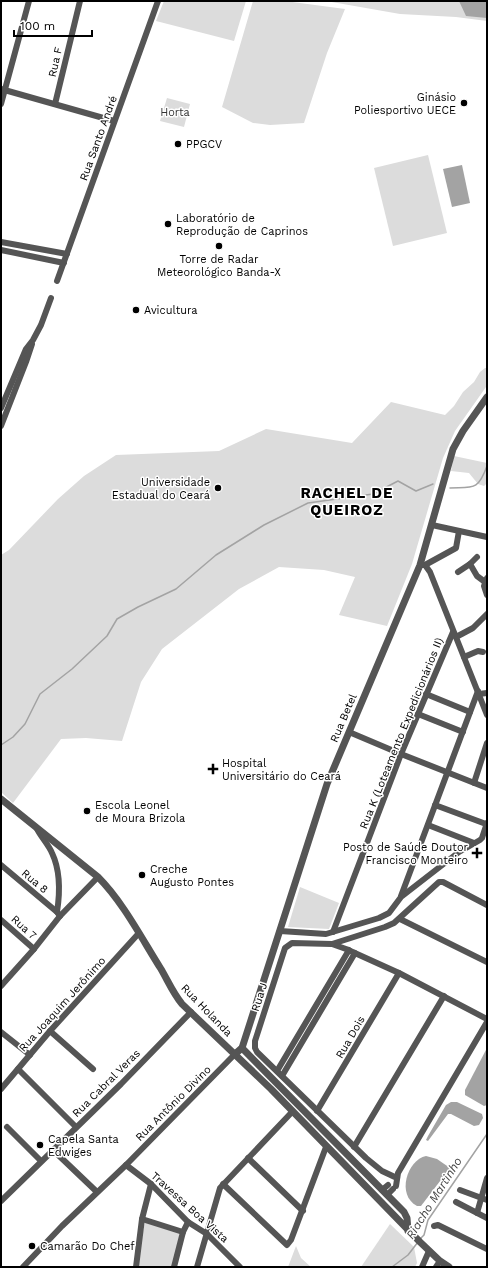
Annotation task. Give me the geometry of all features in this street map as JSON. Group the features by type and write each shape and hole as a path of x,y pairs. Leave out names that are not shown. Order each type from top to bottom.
{"street":[{"path":"1,104 3,89 28,1"},
{"name":"Rua F","path":"55,104 80,1"},
{"name":"Rua Santo André","path":"57,281 158,1"},
{"path":"3,89 114,120"},
{"path":"1,242 68,254"},
{"path":"1,250 64,263"},
{"path":"1,408 26,350 41,326 52,298"},
{"path":"1,426 33,340"},
{"name":"Rua Betel","path":"242,1048 327,784 423,565 432,525 453,449 463,431 487,397"},
{"path":"432,525 487,537"},
{"path":"459,531 456,548 423,565 430,572 487,715"},
{"path":"458,572 477,557"},
{"path":"470,564 478,578 486,580 484,588 487,595"},
{"path":"454,634 473,628 486,617"},
{"name":"Rua K (Loteamento Expedicionários II)","path":"333,932 401,754 426,694 454,634"},
{"path":"464,657 478,651 483,652"},
{"path":"478,693 487,693"},
{"path":"280,930 326,934 383,916 393,908 401,897 478,693"},
{"path":"426,694 470,712"},
{"path":"418,714 463,732"},
{"path":"349,732 487,788"},
{"path":"474,783 487,743"},
{"name":"Rua Holanda","path":"1,799 98,877 113,893 139,933 172,992 182,1004 235,1054 429,1252 438,1264 449,1267"},
{"path":"401,897 459,852 482,838 487,824 435,805"},
{"path":"428,825 474,843"},
{"path":"35,826 50,850 56,865 59,886 59,914"},
{"name":"Rua 8","path":"1,864 59,914"},
{"path":"2,982 34,949 59,914 98,877"},
{"path":"332,944 385,927 400,919 436,883 440,882 487,905"},
{"path":"400,919 487,962"},
{"name":"Rua 7","path":"1,920 34,949"},
{"name":"Rua Joaquim Jerônimo","path":"1,1089 50,1031 139,933"},
{"path":"352,937 350,951 280,1074 393,1184"},
{"name":"Rua J","path":"280,1074 257,1052 255,1041 286,948 292,943 332,944"},
{"path":"332,944 399,973 487,1018"},
{"name":"Rua Dois","path":"317,1111 399,973"},
{"path":"354,1147 444,996"},
{"name":"Rua Cabral Veras","path":"1,1201 121,1084 191,1012"},
{"path":"385,1193 393,1184 409,1153 487,1022"},
{"path":"50,1031 93,1069"},
{"path":"1,1032 30,1055"},
{"path":"235,1054 242,1048"},
{"name":"Rua Holanda","path":"242,1048 404,1212 408,1222 408,1231"},
{"name":"Rua Antônio Divino","path":"25,1266 96,1192 126,1165 235,1054"},
{"path":"18,1069 76,1127"},
{"path":"198,1267 220,1188 292,1112"},
{"path":"7,1127 41,1161"},
{"path":"223,1184 288,1245 326,1147"},
{"path":"53,1150 96,1192"},
{"path":"248,1158 302,1210"},
{"name":"Travessa Boa Vista","path":"126,1165 151,1184 188,1222 207,1234 240,1267"},
{"path":"477,1212 484,1199 487,1178"},
{"path":"136,1267 142,1219 151,1184"},
{"path":"1,1190 7,1195"},
{"path":"460,1190 484,1199"},
{"path":"456,1202 487,1218"},
{"path":"142,1219 183,1232"},
{"path":"174,1267 183,1232 188,1222"},
{"path":"434,1226 438,1225 486,1247"},
{"path":"422,1267 429,1252"}],"green space":[{"path":"164,1 246,1 234,41 156,21"},
{"path":"253,1 285,1 345,9 327,53 304,123 270,125 253,123 222,107"},
{"path":"326,1 487,1 487,21 456,17 400,14"},
{"name":"Horta","path":"167,98 190,104 184,127 160,121"},
{"path":"428,155 447,233 393,246 374,168"},
{"path":"487,368 486,387 455,431 443,458 412,564 387,626 339,615 355,577 324,570 279,567 239,589 162,649 141,682 122,741 86,738 61,739 13,803 1,792 1,555 9,550 58,499 84,476 116,455 219,451 266,429 352,443 391,402 445,415 454,406 463,392 474,382 480,372"},
{"path":"454,456 487,463 487,483 484,486 478,484 469,473 451,471"},
{"path":"300,887 339,903 329,929 288,927"},
{"path":"145,1222 180,1233 172,1267 136,1267"},
{"path":"390,1224 414,1247 417,1263 415,1267 361,1267"},
{"path":"296,1246 301,1258 311,1267 288,1267"}],"shaded area":[{"path":"459,1 487,1 487,18 466,16"},
{"path":"462,165 470,203 452,207 443,169"},
{"path":"487,1048 487,1105 484,1106 465,1095 465,1090"},
{"path":"451,1102 457,1102 482,1114 483,1118 479,1125 474,1126 451,1114 448,1114 428,1141 426,1140 446,1105"},
{"path":"426,1156 437,1159 450,1168 421,1206 417,1206 411,1201 407,1194 406,1178 414,1164 419,1159"}],"waterway":[{"path":"450,488 474,486 481,480 487,466"},
{"path":"1,745 13,737 25,724 40,694 72,669 107,636 117,619 176,589 216,555 264,525 308,503 373,494 398,481 416,491 433,484"},
{"name":"Riacho Martinho","path":"420,1239 424,1235 428,1220 487,1134"},
{"name":"Riacho Martinho","path":"392,1267 408,1255 418,1242"}],"place":[{"name":"Ginásio Poliesportivo UECE","path":"464,103"},
{"name":"PPGCV","path":"178,144"},
{"name":"Laboratório de Reprodução de Caprinos","path":"168,224"},
{"name":"Torre de Radar Meteorológico Banda-X","path":"219,246"},
{"name":"Avicultura","path":"136,310"},
{"name":"Universidade Estadual do Ceará","path":"218,488"},
{"name":"Hospital Universitário do Ceará","path":"213,769"},
{"name":"Escola Leonel de Moura Brizola","path":"87,811"},
{"name":"Posto de Saúde Doutor Francisco Monteiro","path":"477,853"},
{"name":"Creche Augusto Pontes","path":"142,875"},
{"name":"Capela Santa Edwiges","path":"40,1145"},
{"name":"Camarão Do Chef","path":"32,1246"}],"district":[{"name":"RACHEL DE QUEIROZ","path":"347,502"}]}
